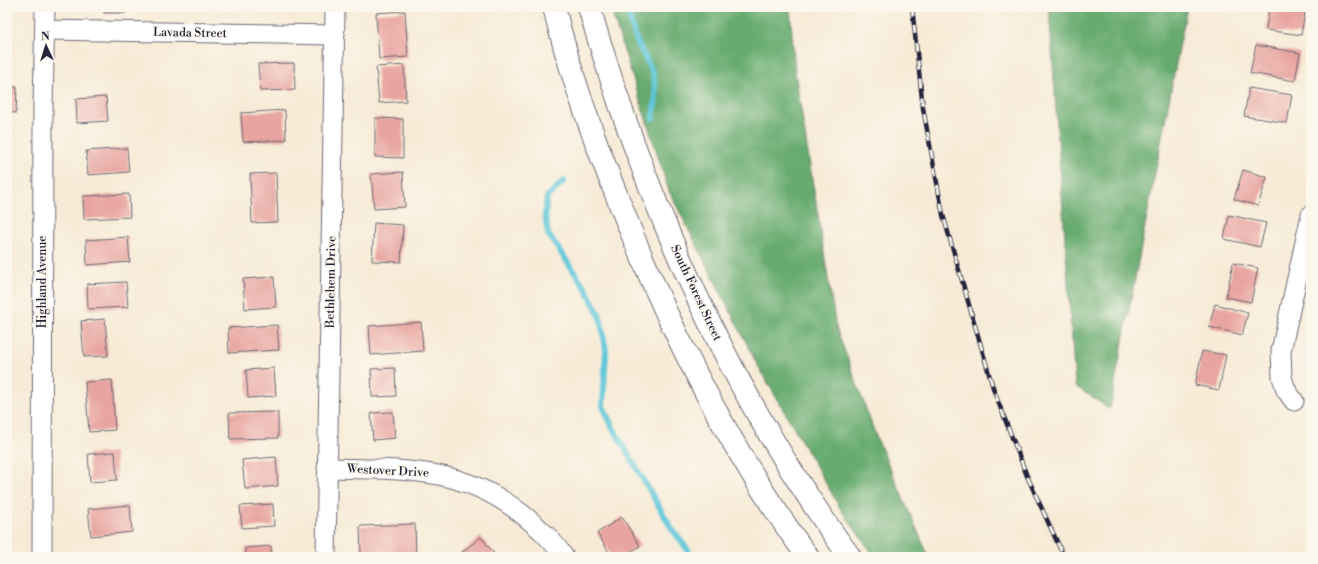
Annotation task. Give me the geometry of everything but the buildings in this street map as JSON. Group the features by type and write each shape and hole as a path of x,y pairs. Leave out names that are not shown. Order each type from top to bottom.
{"street":[{"name":"Highland Avenue","path":"42,557 43,108 45,7"},
{"name":"Bethlehem Drive","path":"326,557 336,7"},
{"path":"554,7 578,90 605,167 635,243 671,322 710,399 754,474 808,557"},
{"name":"South Forest Street","path":"589,7 610,79 636,155 666,230 702,307 740,383 783,456 829,528 850,557"},
{"name":"Lavada Street","path":"45,30 335,35"},
{"path":"1294,401 1286,390 1282,377 1281,350 1311,215"},
{"name":"Westover Drive","path":"328,468 423,471 452,477 479,486 505,500 544,531 564,557"}],"green space":[{"path":"610,7 790,7 795,72 836,327 876,436 929,557 875,557 843,513 757,364 669,191"},
{"path":"1049,7 1187,7 1110,409 1075,386"}],"waterway":[{"path":"626,7 637,42 653,73 656,96 653,118"},
{"path":"564,181 547,197 545,215 548,234 586,289 600,316 606,350 603,406 612,426 672,529 693,557"}],"railway":[{"path":"912,7 923,108 943,215 994,391 1027,476 1064,557"}]}
